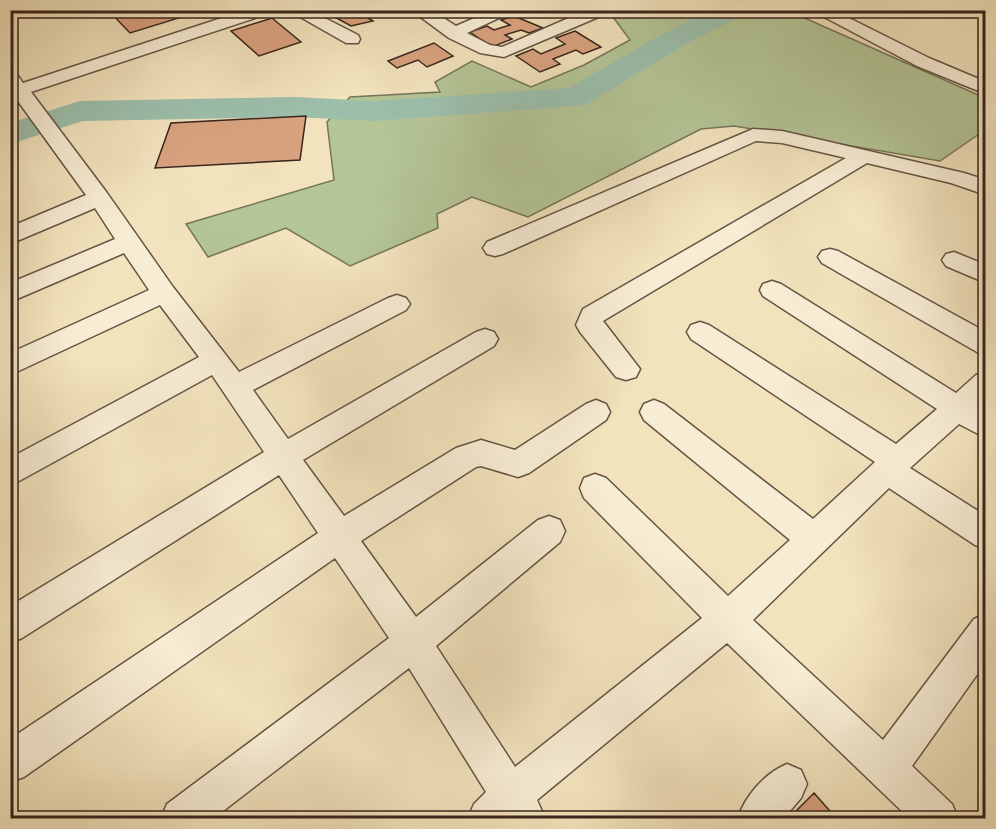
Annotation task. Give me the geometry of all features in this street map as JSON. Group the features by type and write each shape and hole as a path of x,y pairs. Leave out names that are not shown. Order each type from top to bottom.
{"street":[{"path":"264,10 17,91 64,149 164,293 216,360 413,642 508,811 728,620 892,466 986,383"},
{"path":"296,10 352,39"},
{"path":"419,10 455,32 457,36 486,49 504,52 602,10"},
{"path":"819,10 923,62 986,89"},
{"path":"856,10 905,34"},
{"path":"455,32 512,12"},
{"path":"540,21 560,28"},
{"path":"935,49 986,73"},
{"path":"495,248 753,135 769,135 866,156 957,178 986,188"},
{"path":"626,369 589,325 592,316 866,156"},
{"path":"10,236 99,198"},
{"path":"10,293 128,242"},
{"path":"830,257 986,345"},
{"path":"954,260 986,275"},
{"path":"772,290 986,426"},
{"path":"10,365 164,293"},
{"path":"234,387 397,304"},
{"path":"700,332 986,534"},
{"path":"10,626 282,457 485,339"},
{"path":"10,473 216,360"},
{"path":"10,763 339,537 467,457 481,453 518,464 596,411"},
{"path":"654,412 814,539"},
{"path":"595,488 728,620 938,819"},
{"path":"181,819 413,642 549,531"},
{"path":"886,769 986,631"},
{"path":"758,819 787,784"}],"green space":[{"path":"628,11 789,11 985,98 985,133 982,132 940,161 734,126 701,129 528,217 472,197 437,214 438,228 350,266 286,228 208,257 186,224 334,180 327,122 350,97 440,92 435,82 472,61 531,87 584,65 630,40 613,17"}],"building":[{"path":"108,10 192,10 195,13 130,33"},
{"path":"322,10 355,10 373,21 351,26"},
{"path":"890,10 921,10 903,17"},
{"path":"514,16 543,28 529,33 521,30 505,35 512,39 492,47 470,32 487,26 494,30 510,25 501,20"},
{"path":"272,18 301,42 259,56 231,31"},
{"path":"575,31 601,47 583,54 576,50 553,59 560,64 540,72 516,56 533,49 541,54 565,44 556,38"},
{"path":"434,43 453,56 427,67 418,60 397,68 388,61"},
{"path":"306,116 300,160 155,168 171,123"},
{"path":"814,793 836,818 789,818"}],"waterway":[{"path":"10,134 80,111 294,107 374,111 576,97 676,38 732,10"}]}
